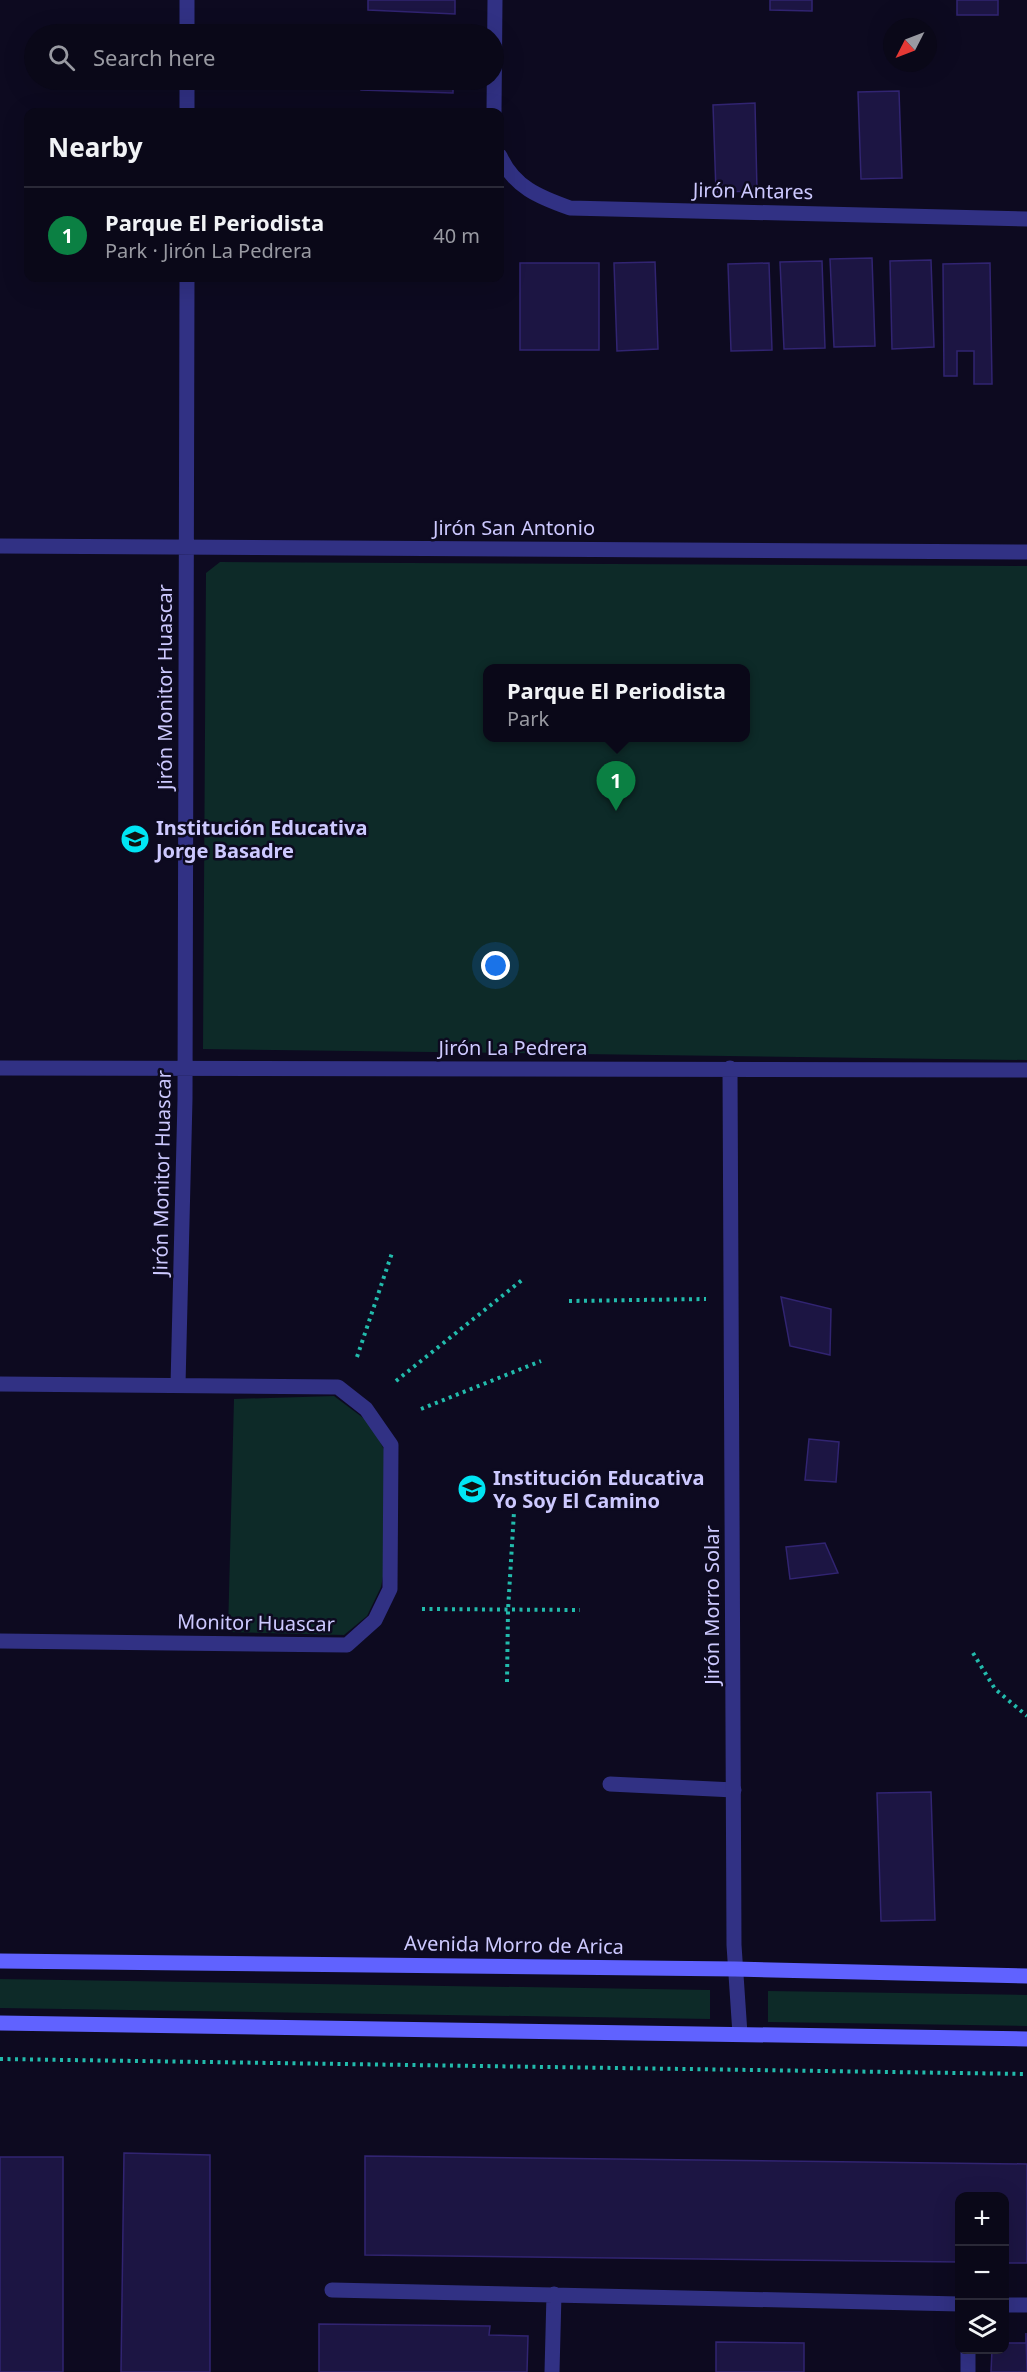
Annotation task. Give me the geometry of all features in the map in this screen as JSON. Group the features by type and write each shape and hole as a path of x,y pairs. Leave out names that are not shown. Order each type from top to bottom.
{"main road":[{"name":"Avenida Morro de Arica","path":"0,1961 735,1969 1027,1976"},
{"path":"0,2023 1027,2039"}],"street":[{"path":"187,0 187,24"},
{"path":"495,0 495,24"},
{"path":"187,90 187,108"},
{"path":"494,90 494,108"},
{"name":"Jirón Antares","path":"504,166 506,171 536,196 570,208 1027,219"},
{"name":"Jirón Monitor Huascar","path":"178,1385 186,1069 187,282"},
{"name":"Jirón San Antonio","path":"0,546 1027,552"},
{"name":"Jirón La Pedrera","path":"0,1068 1027,1070"},
{"name":"Jirón Morro Solar","path":"730,1068 735,1969 740,2034"},
{"name":"Monitor Huascar","path":"0,1384 338,1387 366,1409 391,1445 390,1589 375,1620 347,1645 0,1641"},
{"path":"610,1785 734,1790"},
{"path":"332,2290 955,2304"},
{"path":"552,2372 554,2294"},
{"path":"1009,2305 1027,2305"},
{"path":"968,2354 968,2372"}],"path":[{"path":"357,1357 392,1253"},
{"path":"396,1381 522,1280"},
{"path":"569,1301 731,1299"},
{"path":"421,1409 541,1361"},
{"path":"507,1682 508,1610 514,1512"},
{"path":"422,1609 580,1611"},
{"path":"973,1653 995,1689 1027,1716"},
{"path":"0,2059 1027,2074"}],"green space":[{"path":"220,562 1027,566 1027,1060 203,1049 206,573"},
{"path":"334,1396 370,1423 387,1455 385,1566 381,1587 367,1616 344,1635 228,1632 234,1399"},
{"path":"0,1979 710,1990 710,2019 0,2008"},
{"path":"768,1991 1027,1995 1027,2026 768,2022"}],"building":[{"path":"368,0 455,0 455,14 368,10"},
{"path":"770,0 812,0 812,11 770,10"},
{"path":"957,0 998,0 998,15 957,15"},
{"path":"361,90 453,90 453,93"},
{"path":"899,91 902,178 861,179 858,92"},
{"path":"755,103 757,191 716,192 713,105"},
{"path":"872,258 875,346 834,347 830,259"},
{"path":"931,260 934,347 892,349 890,261"},
{"path":"822,261 825,348 784,349 780,262"},
{"path":"655,262 658,349 617,351 614,263"},
{"path":"520,263 599,263 599,350 520,350"},
{"path":"769,263 772,350 731,351 728,264"},
{"path":"990,263 992,384 974,384 974,351 957,351 957,376 944,376 943,264"},
{"path":"781,1297 831,1309 830,1355 790,1346"},
{"path":"809,1439 839,1442 836,1482 805,1480"},
{"path":"825,1543 838,1573 790,1579 786,1547"},
{"path":"931,1792 935,1920 881,1921 877,1793"},
{"path":"124,2153 210,2155 210,2372 121,2372"},
{"path":"365,2156 1027,2164 1027,2263 1009,2263 1009,2192 955,2192 955,2262 365,2255"},
{"path":"0,2157 63,2157 63,2372 0,2372"},
{"path":"319,2324 490,2326 489,2335 528,2336 527,2372 319,2372"},
{"path":"1026,2333 1027,2372 991,2372 992,2354 1009,2354 1009,2343 1026,2343"},
{"path":"716,2342 804,2343 804,2372 716,2372"}],"place":[{"name":"Parque El Periodista","path":"616,811"},
{"name":"Institución Educativa Jorge Basadre","path":"135,839"},
{"name":"Institución Educativa Yo Soy El Camino","path":"472,1489"}]}
